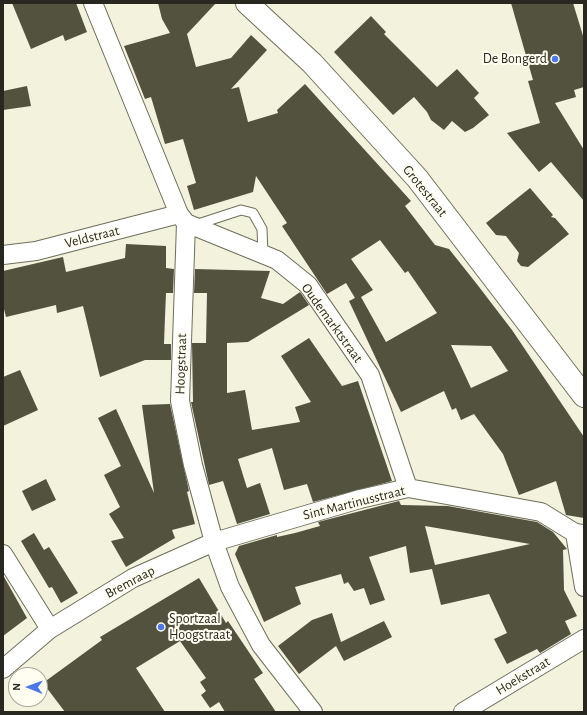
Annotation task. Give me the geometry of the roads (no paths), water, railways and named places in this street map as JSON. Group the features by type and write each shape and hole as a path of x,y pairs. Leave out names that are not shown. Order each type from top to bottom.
{"main road":[{"name":"Grotestraat","path":"247,3 312,63 417,178 584,396"}],"street":[{"name":"Hoogstraat","path":"93,3 186,221 180,401 193,465 214,542 230,587 261,645 313,712"},
{"name":"Oudemarktstraat","path":"186,221 277,260 308,285 370,375 408,488"},
{"name":"Veldstraat","path":"3,255 36,251 186,221"},
{"name":"Sint Martinusstraat","path":"214,542 360,499 408,488 541,512 579,534"},
{"path":"579,534 584,587"},
{"name":"Bremraap","path":"3,669 50,629 133,578 214,542"},
{"path":"3,554 50,629"},
{"name":"Hoekstraat","path":"463,712 584,639"}],"lane":[{"path":"186,221 241,210 253,213 262,229 263,254"}],"place":[{"name":"De Bongerd","path":"555,59"},
{"name":"Sportzaal Hoogstraat","path":"161,627"}]}
